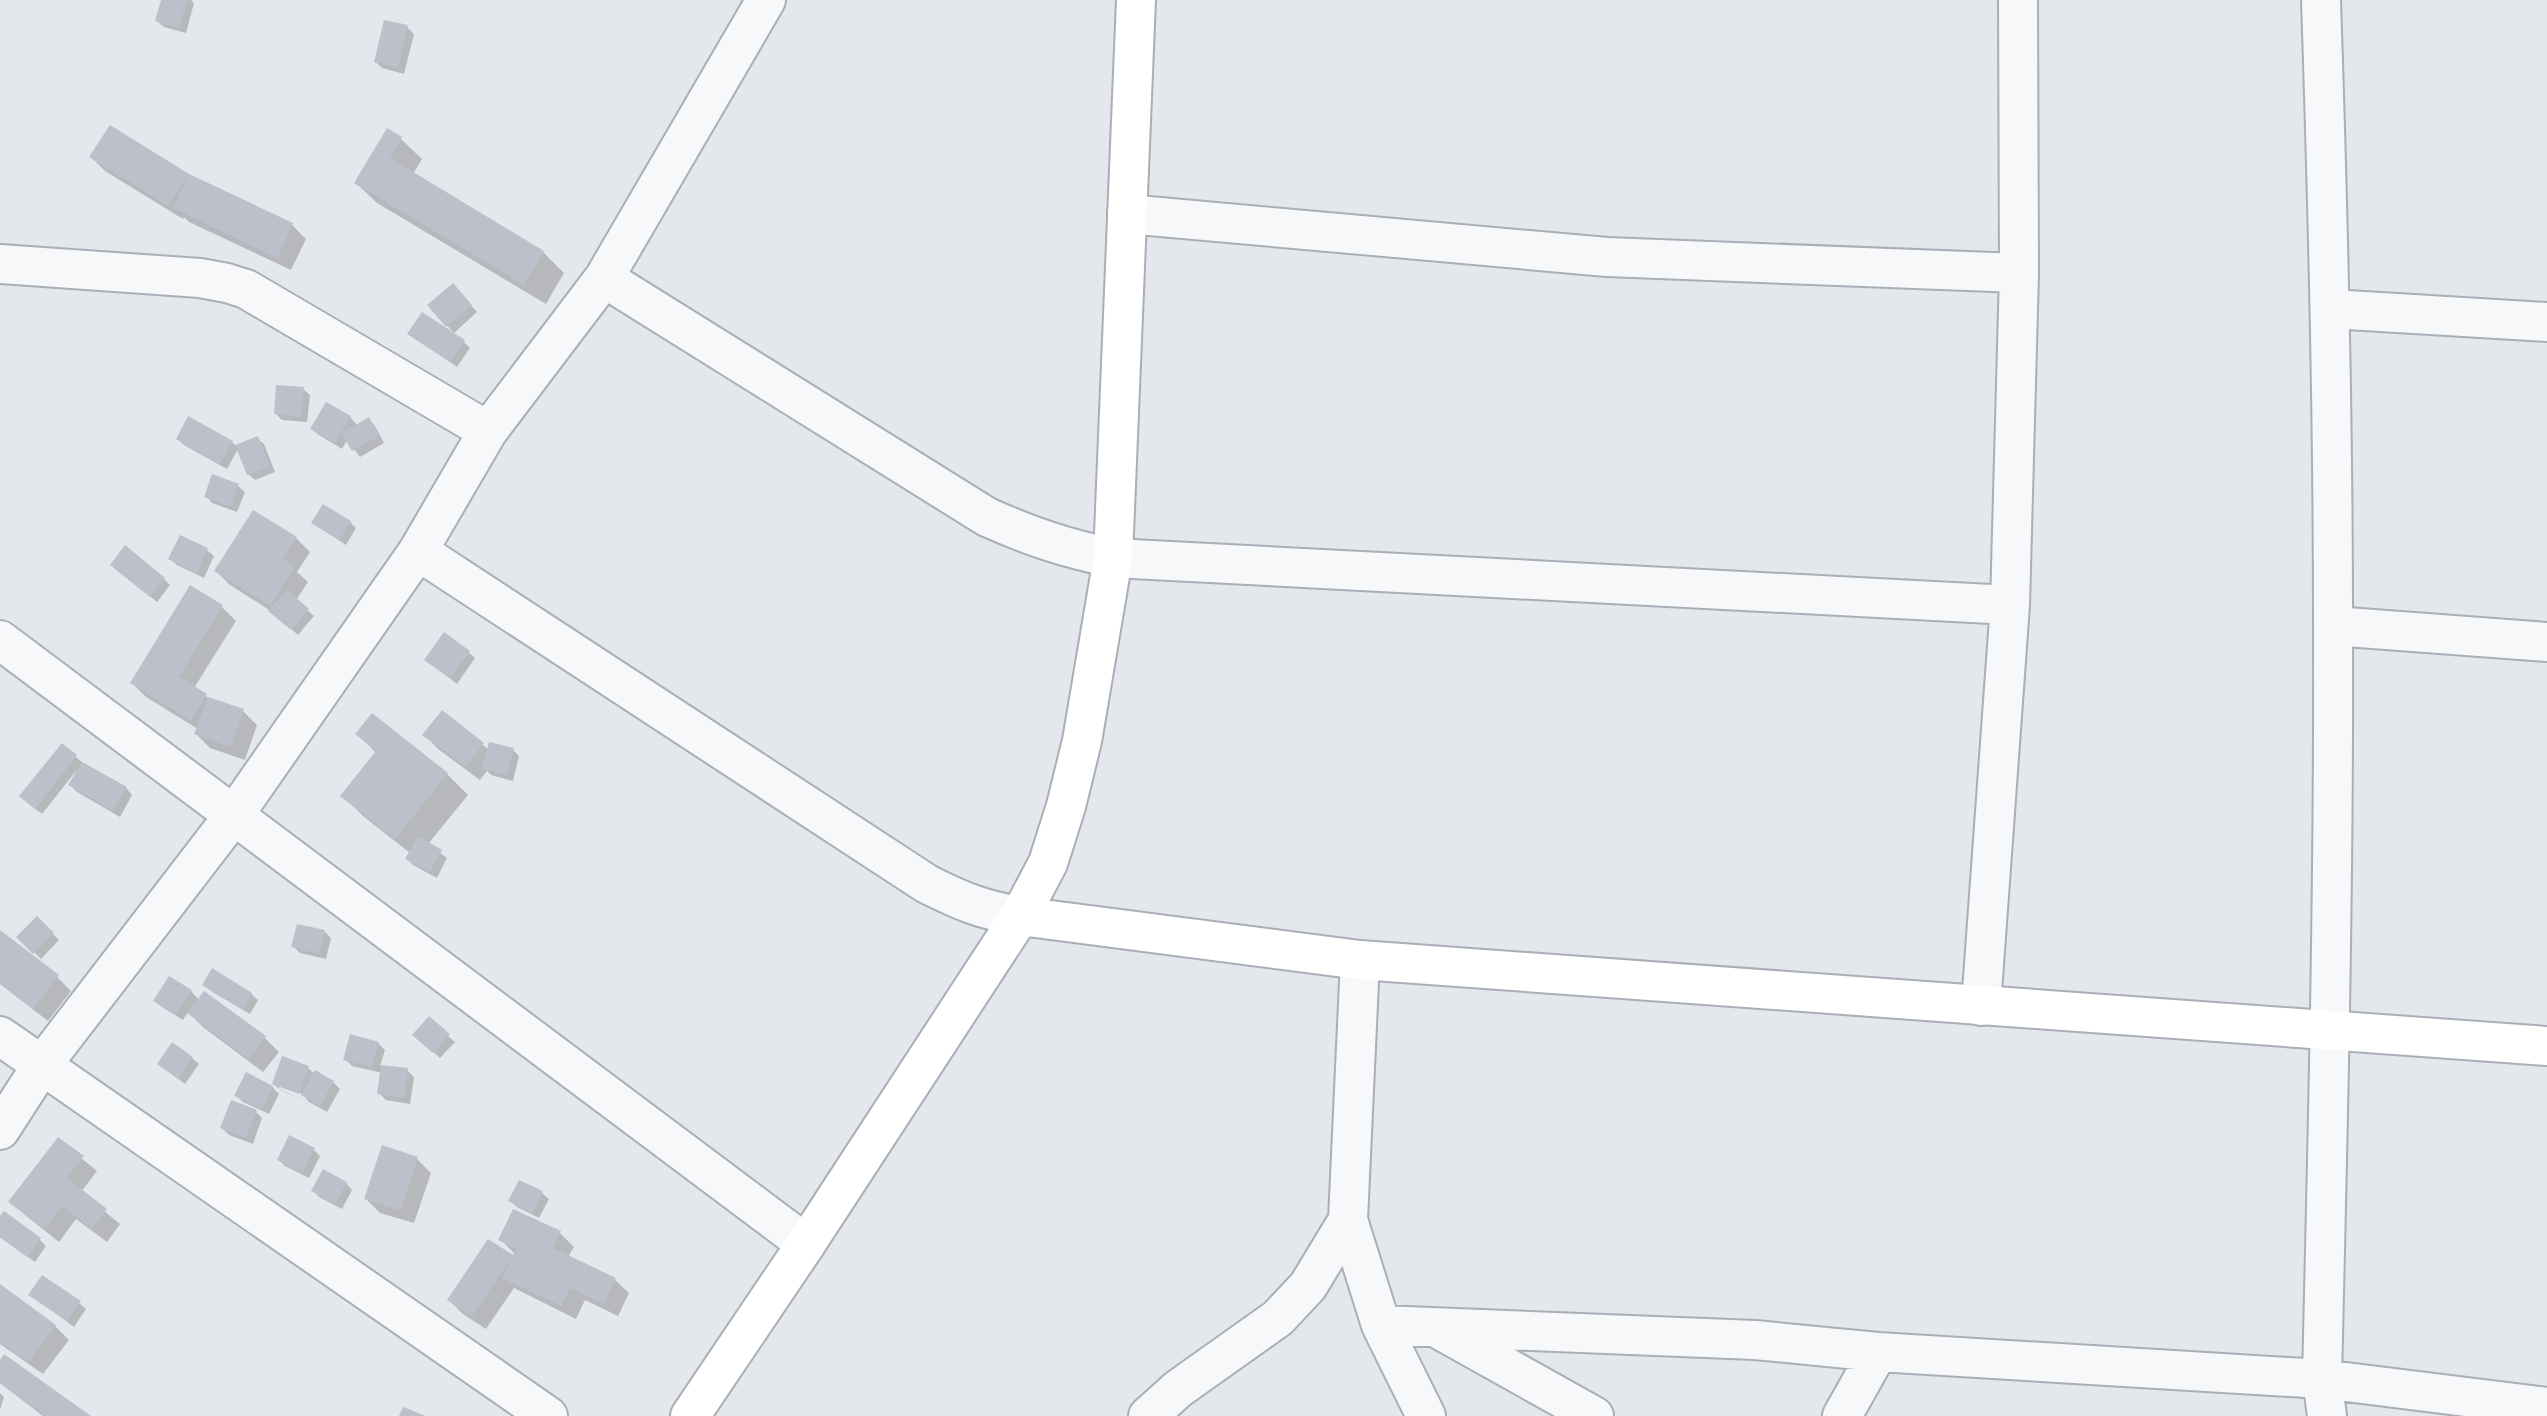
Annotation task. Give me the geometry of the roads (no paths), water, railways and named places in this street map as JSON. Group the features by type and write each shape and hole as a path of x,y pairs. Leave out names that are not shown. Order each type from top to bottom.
{"main road":[{"path":"690,1416 1020,916 1048,863 1066,806 1082,741 1113,558 1136,0"},
{"path":"1020,916 1360,960 2547,1046"}],"street":[{"path":"0,1130 42,1065 234,815 418,551 488,431 604,278 766,0"},
{"path":"1981,1006 2010,605 2019,273 2018,0"},
{"path":"2321,0 2331,309 2333,626 2324,1398"},
{"path":"1127,214 1607,257 2019,273"},
{"path":"0,264 200,278 246,289 488,431"},
{"path":"604,278 987,517 1064,548 1113,558 2010,605"},
{"path":"2331,309 2547,322"},
{"path":"418,551 927,884 987,911 1020,916"},
{"path":"2333,626 2547,642"},
{"path":"0,640 806,1244"},
{"path":"1360,960 1348,1220 1381,1325 1426,1416"},
{"path":"0,1036 548,1416"},
{"path":"1148,1416 1178,1390 1278,1318 1308,1286 1348,1220"},
{"path":"1381,1325 1755,1340 2324,1398 2547,1407"},
{"path":"1432,1326 1594,1416"},
{"path":"1842,1416 1878,1352"}]}
